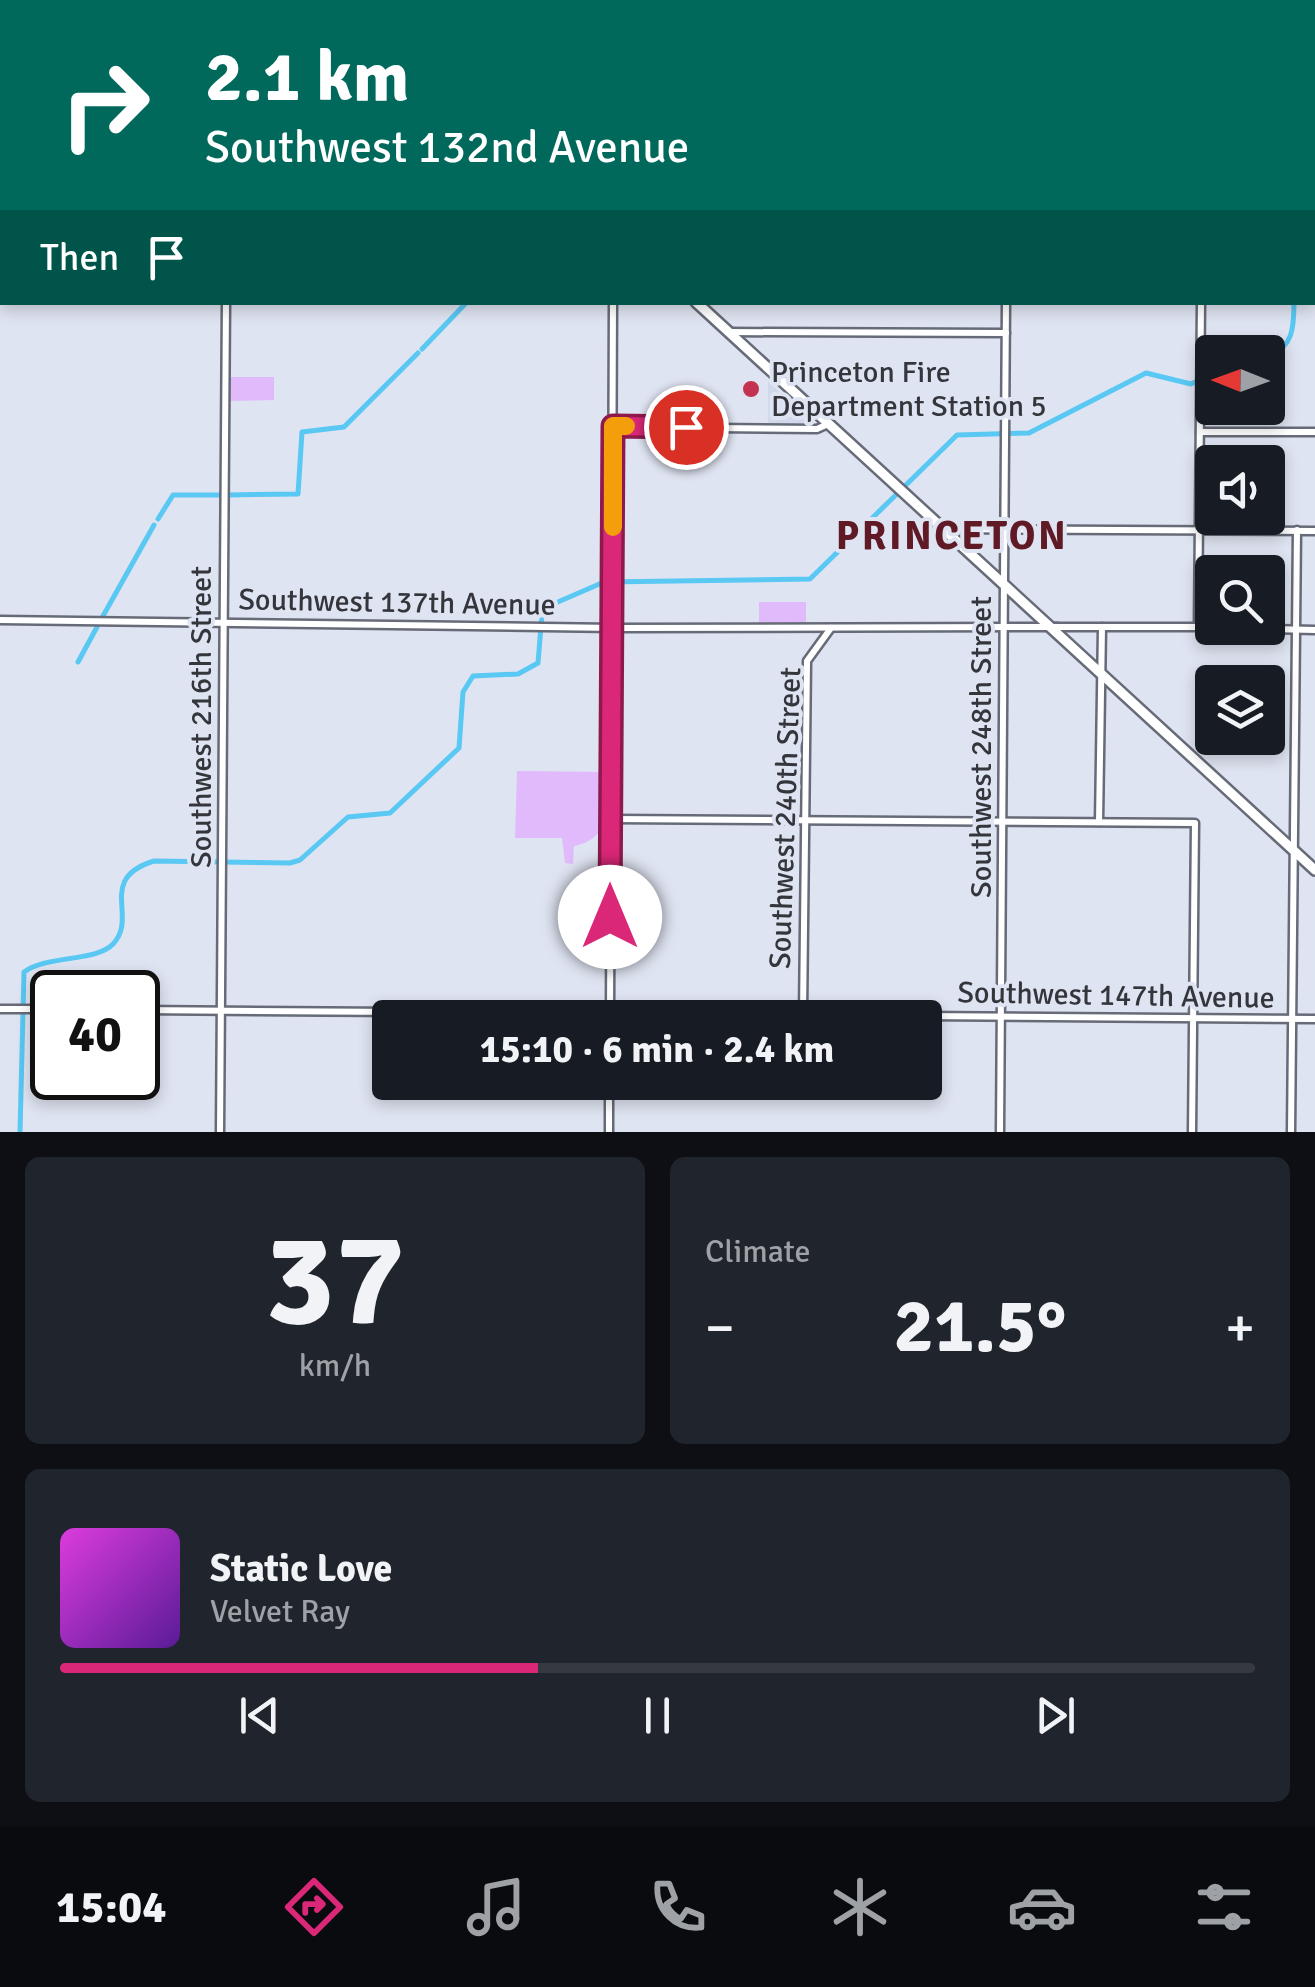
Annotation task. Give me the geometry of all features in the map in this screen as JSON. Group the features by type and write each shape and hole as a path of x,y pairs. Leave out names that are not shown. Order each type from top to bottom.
{"highway":[{"path":"702,305 866,459 1077,648 1102,676"},
{"path":"730,331 902,489"},
{"path":"811,404 828,424 846,436"},
{"path":"866,459 888,474"},
{"path":"1054,628 1313,868"}],"street":[{"name":"Southwest 216th Street","path":"220,1132 226,305"},
{"path":"610,1000 614,305"},
{"name":"Southwest 248th Street","path":"1000,1132 1006,305"},
{"path":"1200,445 1201,305"},
{"path":"730,331 1006,332"},
{"path":"613,426 818,429 828,424"},
{"path":"1200,432 1315,432"},
{"path":"945,528 1195,530"},
{"path":"1285,530 1315,530"},
{"path":"1291,1132 1296,530"},
{"name":"Southwest 137th Avenue","path":"0,620 612,628 1195,627"},
{"path":"1100,822 1102,627"},
{"path":"1285,627 1295,628"},
{"name":"Southwest 240th Street","path":"803,1000 807,661 831,628"},
{"path":"1285,628 1315,628"},
{"path":"611,819 1195,824 1192,1132"},
{"path":"0,1009 30,1009"},
{"name":"Southwest 147th Avenue","path":"160,1010 372,1012"},
{"name":"Southwest 147th Avenue","path":"942,1016 1315,1019"},
{"path":"609,1100 609,1132"}],"shaded area":[{"path":"229,377 274,377 274,400 229,401"},
{"path":"768,382 817,426 768,426"},
{"path":"759,602 806,602 806,626 759,626"},
{"path":"517,771 608,772 606,819 596,836 574,846 573,864 565,863 562,838 515,838"}],"waterway":[{"path":"422,349 464,305"},
{"path":"1285,345 1294,305"},
{"path":"227,495 298,494 302,432 344,427 418,353"},
{"path":"20,1132 24,972 45,963 95,954 113,944 122,922 122,888 137,869 154,861 290,863 300,860 348,817 390,813 459,748 463,692 473,676 518,674 538,663 542,614 551,605 604,582 810,579 957,435 1029,433 1146,373 1195,382"},
{"path":"158,519 173,495 222,495"},
{"path":"103,616 154,525"},
{"path":"78,662 97,627"}],"slow traffic":[{"path":"613,527 613,426 626,426"}],"place":[{"name":"Princeton Fire Department Station 5","path":"751,389"}],"district":[{"name":"PRINCETON","path":"952,535"}],"route":[{"path":"610,917 613,426 686,427"}]}
